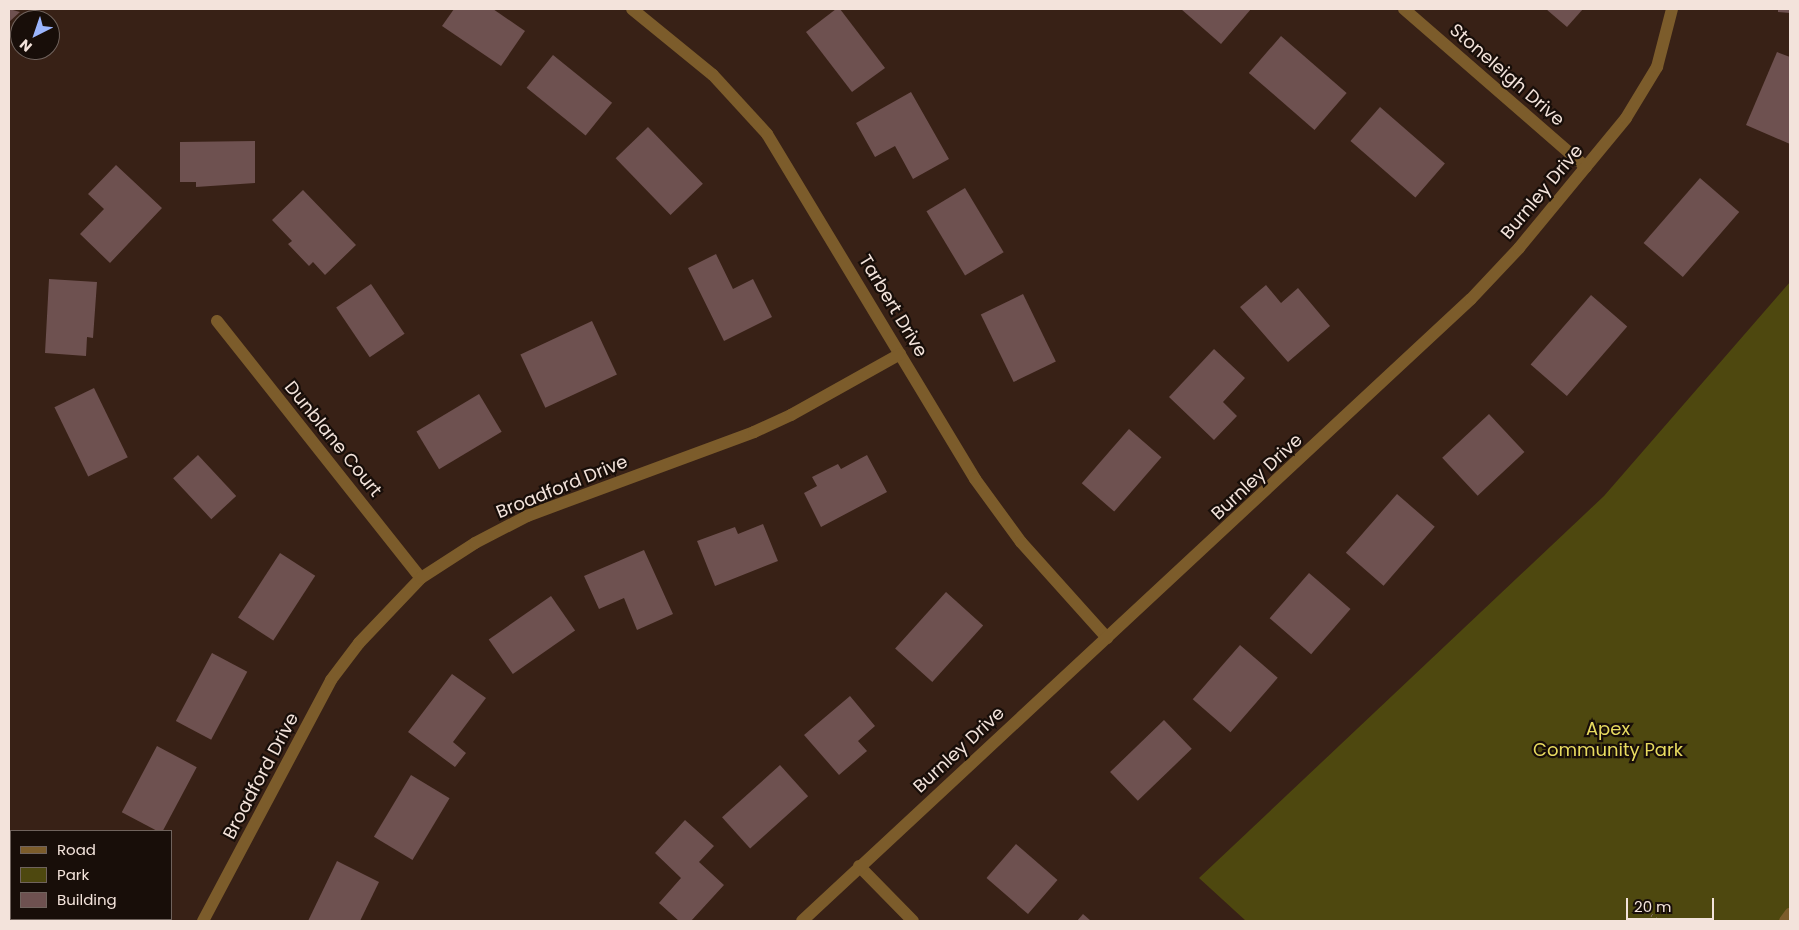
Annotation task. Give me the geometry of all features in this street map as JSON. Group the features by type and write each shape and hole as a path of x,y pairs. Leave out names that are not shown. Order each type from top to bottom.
{"street":[{"name":"Tarbert Drive","path":"632,9 713,75 757,122 783,157 976,479 1016,534 1107,638"},
{"name":"Stoneleigh Drive","path":"1404,9 1586,167"},
{"name":"Burnley Drive","path":"802,921 859,866 1472,299 1586,167 1643,93 1656,67 1672,9"},
{"name":"Dunblane Court","path":"217,321 421,578"},
{"name":"Broadford Drive","path":"203,921 331,680 359,643 421,578 476,543 527,516 754,432 791,415 900,354"},
{"path":"859,866 913,921"},
{"path":"1785,921 1790,914"}],"path":[{"path":"1644,908 1659,921"}],"green space":[{"name":"Apex Community Park","path":"1790,282 1790,921 1246,921 1199,878 1604,496"}],"building":[{"path":"454,9 493,9 525,31 501,66 442,26"},
{"path":"836,9 840,9 885,68 852,92 806,32"},
{"path":"1181,9 1251,9 1221,44"},
{"path":"1546,9 1583,9 1567,27"},
{"path":"1778,9 1790,9 1790,13 1778,12"},
{"path":"1281,36 1347,93 1315,130 1249,73"},
{"path":"1777,52 1790,57 1790,144 1746,125"},
{"path":"553,55 612,103 586,135 527,88"},
{"path":"911,92 949,159 913,179 895,146 875,157 856,123"},
{"path":"1380,107 1445,163 1415,197 1350,141"},
{"path":"648,127 703,184 671,215 616,158"},
{"path":"255,141 255,183 196,187 196,182 180,182 180,142"},
{"path":"116,165 162,208 110,263 80,234 104,209 88,194"},
{"path":"1700,178 1739,212 1683,277 1644,243"},
{"path":"965,188 1004,252 965,275 926,211"},
{"path":"303,190 356,245 325,275 313,262 309,266 288,244 292,241 272,220"},
{"path":"716,254 733,289 753,279 772,317 724,341 688,268"},
{"path":"49,279 97,282 93,338 87,337 86,356 45,353"},
{"path":"371,284 405,334 370,357 336,307"},
{"path":"1266,285 1281,303 1298,288 1330,326 1288,362 1240,307"},
{"path":"1023,294 1056,361 1014,382 981,315"},
{"path":"1591,295 1627,326 1567,396 1531,364"},
{"path":"592,321 617,374 545,408 520,354"},
{"path":"1214,349 1245,378 1223,402 1237,416 1214,440 1169,397"},
{"path":"94,388 128,457 88,476 54,407"},
{"path":"479,394 502,432 439,469 416,432"},
{"path":"1489,414 1524,452 1478,496 1442,458"},
{"path":"1129,429 1161,457 1114,512 1082,483"},
{"path":"198,455 236,496 211,519 173,478"},
{"path":"867,455 887,492 821,527 804,493 817,486 812,477 838,464 841,469"},
{"path":"1397,494 1435,527 1384,586 1346,553"},
{"path":"763,524 778,561 715,586 697,541 735,527 738,534"},
{"path":"644,550 673,614 637,630 624,598 599,609 584,576"},
{"path":"280,553 315,576 273,640 238,618"},
{"path":"1309,573 1351,609 1311,654 1270,618"},
{"path":"946,592 983,625 932,682 895,648"},
{"path":"551,596 575,630 513,674 489,640"},
{"path":"1240,645 1278,678 1230,732 1193,699"},
{"path":"212,653 247,672 211,740 176,721"},
{"path":"452,674 486,698 453,742 466,753 455,767 408,732"},
{"path":"850,696 875,726 858,741 867,751 839,775 804,735"},
{"path":"1164,720 1192,749 1138,801 1110,772"},
{"path":"157,746 197,767 163,830 155,830 122,812"},
{"path":"780,765 808,796 750,848 722,817"},
{"path":"411,775 450,798 412,860 374,837"},
{"path":"685,820 714,846 699,862 724,885 691,921 679,921 659,903 681,878 655,853"},
{"path":"1016,844 1058,880 1028,914 986,878"},
{"path":"337,861 379,882 360,921 308,921"},
{"path":"1083,914 1091,921 1077,921"}]}
